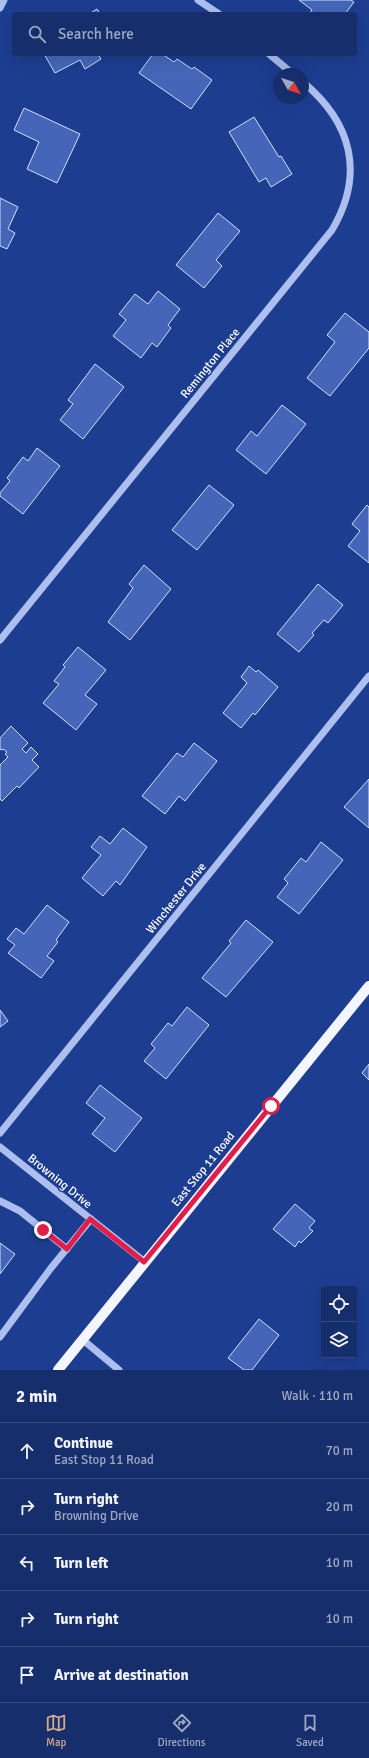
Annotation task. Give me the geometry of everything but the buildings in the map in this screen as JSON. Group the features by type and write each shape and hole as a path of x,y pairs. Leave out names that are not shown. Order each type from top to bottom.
{"main road":[{"name":"East Stop 11 Road","path":"58,1370 369,986"}],"street":[{"path":"0,8 4,0"},
{"path":"198,0 216,12"},
{"path":"271,56 286,68"},
{"name":"Remington Place","path":"0,640 332,230 341,215 347,198 350,172 347,145 341,128 327,105 309,88"},
{"name":"Winchester Drive","path":"0,1133 369,676"},
{"name":"Browning Drive","path":"0,1147 144,1262"},
{"path":"0,1201 20,1211 67,1249"},
{"path":"0,1337 90,1219"},
{"path":"83,1340 119,1370"}],"route":[{"path":"43,1230 67,1249 90,1219 144,1262 271,1106"}]}
